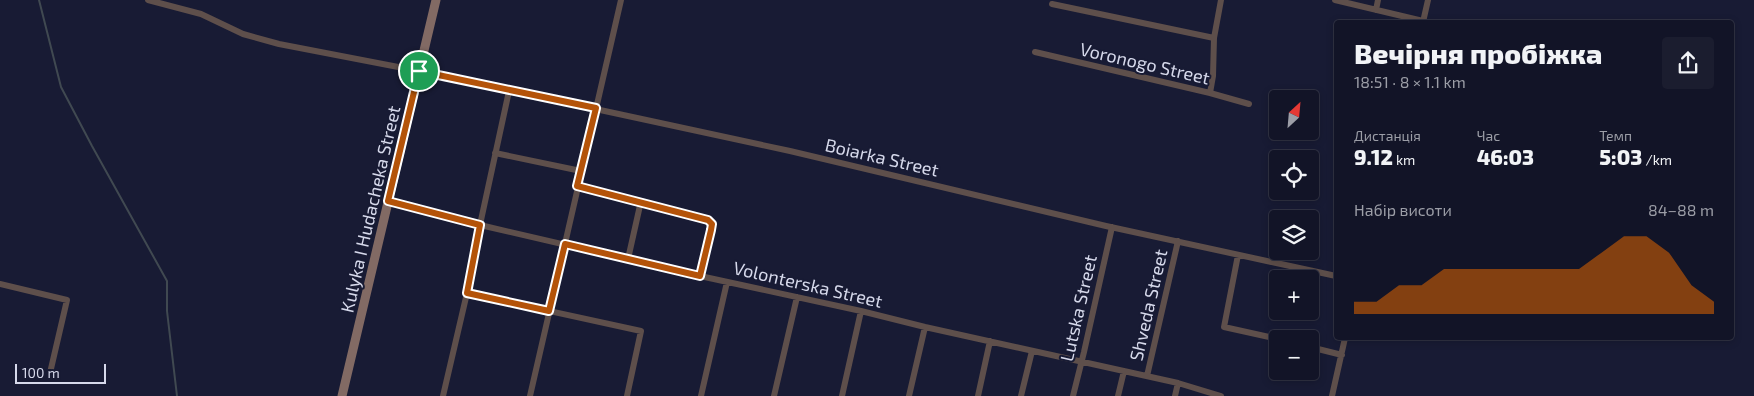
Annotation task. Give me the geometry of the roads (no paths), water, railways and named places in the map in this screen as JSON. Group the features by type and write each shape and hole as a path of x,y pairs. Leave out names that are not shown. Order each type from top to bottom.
{"main road":[{"name":"Kulyka I Hudacheka Street","path":"342,396 436,0"}],"street":[{"name":"Boiarka Street","path":"148,0 201,14 243,34 279,44 596,108 790,151 1112,227 1334,276"},
{"path":"530,396 580,171 621,0"},
{"path":"1210,94 1213,76 1214,38 1221,0"},
{"path":"1335,0 1415,20"},
{"path":"1376,10 1378,0"},
{"path":"1423,20 1428,0"},
{"path":"1052,4 1214,38"},
{"name":"Voronogo Street","path":"1035,52 1249,104"},
{"path":"443,396 467,293 509,91"},
{"path":"495,153 580,171"},
{"path":"577,186 693,214 708,220 712,224 700,276"},
{"name":"Volonterska Street","path":"388,201 480,225 700,276 1178,383 1207,394 1221,396"},
{"path":"628,259 641,202"},
{"name":"Lutska Street","path":"1073,396 1112,227"},
{"name":"Shveda Street","path":"1147,376 1178,241"},
{"path":"1238,255 1224,327 1269,337"},
{"path":"701,396 728,282"},
{"path":"0,284 67,300 50,373"},
{"path":"467,293 641,331 627,396"},
{"path":"774,396 797,297"},
{"path":"842,396 861,311"},
{"path":"909,396 925,327"},
{"path":"1332,396 1346,340"},
{"path":"978,396 990,341"},
{"path":"1319,349 1342,355"},
{"path":"1022,396 1032,351"},
{"path":"1118,396 1124,371"},
{"path":"1174,396 1178,383"}],"waterway":[{"path":"39,0 61,87 167,281 167,311 177,396"}]}
